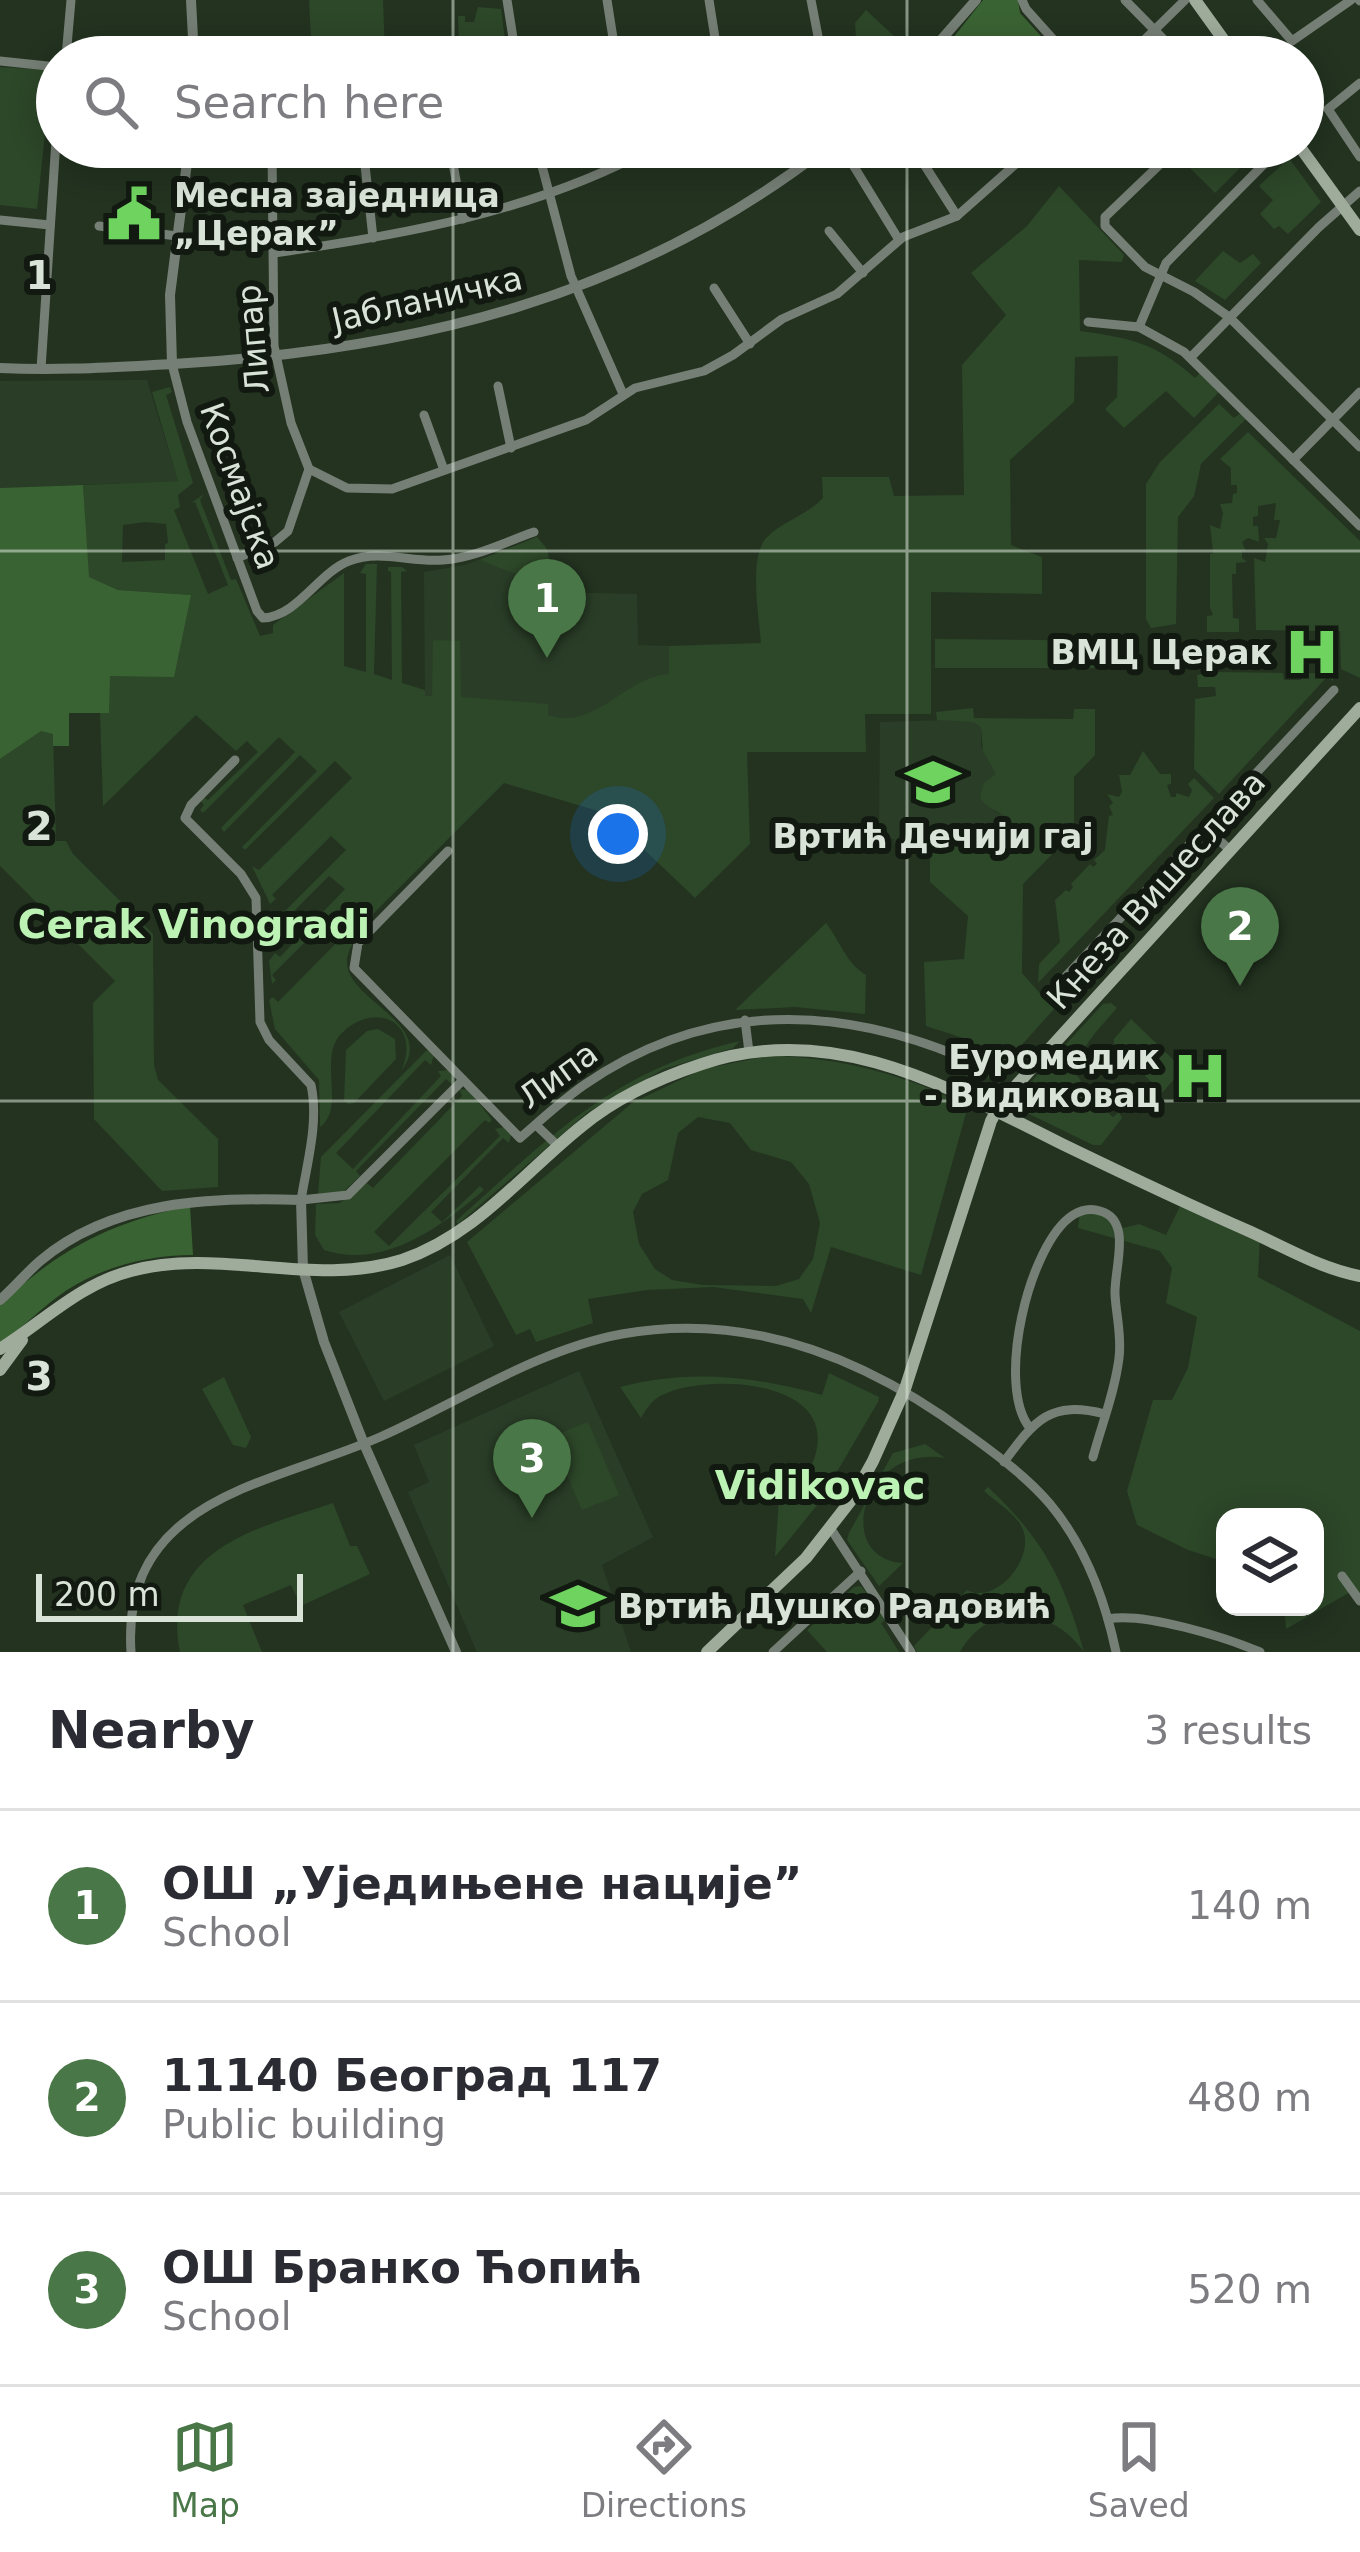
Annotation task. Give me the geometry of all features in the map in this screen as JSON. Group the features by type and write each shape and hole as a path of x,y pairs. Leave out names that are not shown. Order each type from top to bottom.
{"main road":[{"path":"1195,0 1221,36"},
{"path":"1315,168 1360,230"},
{"name":"Кнеза Вишеслава","path":"996,1111 1360,709"},
{"path":"0,1349 77,1293 142,1268 189,1263 303,1269 378,1265 442,1243 494,1205 604,1109 706,1062 748,1052 856,1055 908,1070 1183,1202 1360,1276"},
{"path":"707,1652 786,1579 831,1529 873,1461 905,1389 996,1111"},
{"path":"0,1370 30,1330"}],"street":[{"path":"68,36 71,0"},
{"path":"191,0 193,36"},
{"path":"507,0 513,36"},
{"path":"608,0 613,36"},
{"path":"709,0 715,36"},
{"path":"811,0 817,36"},
{"path":"944,36 976,0"},
{"path":"1022,0 1025,10 1049,36"},
{"path":"1125,0 1160,36"},
{"path":"1148,36 1185,0"},
{"path":"1257,0 1288,36"},
{"path":"1300,36 1357,0"},
{"path":"0,61 36,65"},
{"path":"1360,83 1328,110 1360,157"},
{"path":"41,369 54,168"},
{"name":"Космајска","path":"186,168 170,295 172,364 187,422 257,611 267,618 294,604 333,569 354,559 461,558 534,532"},
{"name":"Липар","path":"272,168 275,356 291,423 309,469"},
{"path":"365,168 373,238"},
{"path":"454,168 463,219"},
{"path":"542,168 576,290 623,394"},
{"path":"274,253 463,219 549,194 601,168"},
{"name":"Јабланичка","path":"0,368 275,356 444,328 576,290 723,219 797,168"},
{"path":"855,168 899,240"},
{"path":"926,168 957,216"},
{"path":"237,558 275,542 292,526 309,469 334,484 378,491 586,419 623,394 704,371 782,320 837,294 899,240 957,216 1014,168"},
{"path":"1156,168 1105,217 1105,226 1139,262 1229,317 1360,447"},
{"path":"1139,327 1160,274 1261,168"},
{"path":"1191,357 1360,191"},
{"path":"0,220 50,225"},
{"path":"99,226 177,236"},
{"path":"829,231 863,273"},
{"path":"714,288 750,344"},
{"path":"1088,322 1139,327 1191,357 1360,526"},
{"path":"498,386 511,448"},
{"path":"1293,460 1360,392"},
{"path":"424,415 444,470"},
{"path":"1053,990 1334,690"},
{"path":"235,760 191,805 185,818 241,874 256,898 260,1022 269,1040 311,1085 313,1094 301,1200 303,1269 330,1361 456,1652"},
{"path":"1205,827 1229,849"},
{"name":"Липа","path":"448,851 358,943 353,959 360,977 520,1138 582,1086 618,1064 663,1044 745,1020 812,1018 853,1023 961,1057"},
{"path":"745,1020 748,1052"},
{"path":"0,1300 41,1260 124,1216 182,1203 348,1195 463,1080"},
{"path":"536,1125 558,1146"},
{"path":"1030,1428 1019,1412 1014,1356 1039,1266 1065,1222 1090,1209 1109,1215 1119,1229 1115,1297 1120,1352 1093,1456"},
{"path":"131,1652 131,1616 139,1579 156,1548 174,1529 225,1496 364,1444 577,1346 663,1329 722,1330 804,1345 905,1389 1040,1493 1069,1530 1089,1568 1116,1652"},
{"path":"1004,1462 1043,1417 1066,1408 1105,1414"},
{"path":"831,1529 911,1652"},
{"path":"773,1652 861,1570"},
{"path":"1342,1576 1360,1601"},
{"path":"1108,1618 1185,1629 1257,1652"}],"shaded area":[{"path":"309,0 383,0 384,36 311,36"},
{"path":"478,7 501,9 504,36 459,36 458,16 474,22"},
{"path":"866,10 894,36 856,36 855,23"},
{"path":"0,67 36,69 36,168 41,168 37,209 0,205"},
{"path":"1190,168 1240,168 1215,193"},
{"path":"1278,168 1296,168 1321,202 1288,234 1279,226 1274,229 1260,214 1273,200 1259,186"},
{"path":"1059,186 1124,255 1122,262 1079,260 1080,331 1142,344 1195,378 1202,371 1220,391 1194,418 1166,391 1124,428 1105,409 1117,397 1118,356 1075,357 1074,402 1010,460 1011,545 1042,557 1042,594 931,592 931,714 865,714 866,752 747,752 750,844 695,898 598,811 504,783 364,923 367,928 349,950 348,969 358,986 405,1032 410,1050 401,1071 406,1041 393,1022 383,1018 357,1022 343,1032 332,1054 331,1107 320,1127 319,1080 275,1029 269,1000 273,997 278,1002 350,929 332,915 272,975 276,980 272,984 269,961 275,953 280,957 345,889 329,876 277,928 282,935 274,942 268,942 268,922 275,921 346,850 331,836 272,895 276,899 270,904 252,866 259,870 352,778 335,761 245,850 242,847 317,771 300,755 224,832 221,828 295,752 279,737 203,813 200,800 208,800 258,752 247,741 236,751 196,715 103,806 100,713 109,712 109,676 190,595 118,590 88,577 83,485 178,481 152,392 170,387 172,392 166,395 193,483 178,495 180,507 174,510 208,594 228,585 195,502 191,503 204,494 200,500 231,580 236,579 260,636 273,633 273,625 344,573 344,666 366,672 366,574 360,573 366,564 377,564 374,674 392,680 388,567 402,567 407,571 401,572 402,683 432,696 433,640 460,641 461,697 548,704 548,715 580,716 638,684 669,674 669,646 761,643 756,587 761,546 773,531 823,498 822,477 889,477 894,496 964,495 962,365 1006,315 971,273 1027,226","holes":["166,524 165,560 122,562 123,525"]},
{"path":"1223,251 1240,263 1253,254 1261,263 1225,300 1195,281"},
{"path":"147,380 178,481 0,488 0,381"},
{"path":"1219,404 1234,418 1241,413 1246,419 1201,464 1194,496 1178,517 1176,624 1151,628 1146,619 1146,484 1160,462"},
{"path":"1248,432 1360,541 1360,678 1341,669 1340,631 1256,630 1254,558 1265,562 1268,544 1264,538 1276,538 1280,520 1274,520 1276,503 1258,506 1253,526 1258,526 1259,542 1248,538 1242,542 1246,551 1242,558 1247,562 1236,563 1236,574 1232,574 1233,618 1239,619 1239,632 1207,632 1207,616 1213,615 1210,525 1220,529 1220,504 1232,503 1237,493 1237,485 1231,485 1231,468 1220,459"},
{"path":"537,537 552,566 553,592 637,594 638,645 669,646 670,709 703,750 425,706 424,572 465,565"},
{"path":"537,537 547,549 553,589 480,560"},
{"path":"935,639 1136,641 1136,668 935,668"},
{"path":"1283,673 1284,680 1301,680 1302,673 1334,674 1333,681 1327,677 1219,794 1194,769 1195,699 1216,696 1215,687 1198,687 1197,675"},
{"path":"973,708 974,718 1073,719 1074,709 1095,709 1095,755 1074,777 1074,832 1023,884 1022,973 1054,1009 994,1076 980,1081 967,1075 966,1039 926,1026 924,962 964,959 968,916 930,882 930,844 996,844 1006,841 1013,825 980,798 984,783 996,774 983,751 981,727 937,720 936,712"},
{"name":"Вртић Дечији гај","path":"947,720 981,727 981,746 996,769 989,779 994,811 1013,824 1010,835 996,844 894,844 894,839 879,838 880,722"},
{"path":"41,730 53,734 56,841 66,841 73,854 153,934 154,1065 158,1080 218,1139 218,1187 162,1191 94,1119 93,1003 115,981 0,866 0,759"},
{"path":"1143,751 1160,774 1171,774 1167,785 1171,797 1176,793 1189,797 1188,784 1194,778 1214,798 1038,983 1039,964 1060,942 1055,900 1069,892 1090,864 1097,864 1094,860 1105,850 1109,816 1113,815 1107,794 1119,797 1119,775 1130,775"},
{"path":"826,923 866,975 865,1014 795,1007 735,1010"},
{"path":"1103,1004 1117,1008 1085,1048 1076,1074 1081,1081 1077,1086 1113,1117 1119,1112 1122,1118 1101,1145 1093,1145 1023,1111 1020,1094"},
{"path":"1131,1019 1183,1069 1162,1093 1114,1044"},
{"path":"378,1029 395,1039 396,1059 348,1104 344,1101 346,1050 367,1031"},
{"path":"740,1041 733,1048 664,1069 588,1112 458,1224 456,1221 554,1135 619,1089 695,1054"},
{"path":"427,1050 434,1055 431,1065 425,1060 336,1153 353,1169 441,1076 438,1071 449,1070 452,1084 446,1079 356,1171 360,1176 343,1192 318,1194 321,1157"},
{"path":"768,1056 821,1060 896,1076 968,1106 921,1275 831,1247 811,1313 803,1299 713,1287 647,1290 588,1299 593,1323 536,1342 530,1329 516,1335 467,1242 632,1103 703,1069","holes":["698,1117 730,1123 751,1150 791,1162 809,1184 820,1223 813,1259 799,1279 776,1286 672,1280 655,1269 639,1244 633,1212 642,1194 668,1180 678,1133"]},
{"path":"459,1089 469,1090 492,1120 485,1120 374,1232 389,1246 500,1136 495,1129 504,1127 511,1135 509,1143 503,1138 431,1212 442,1222 480,1186 484,1190 449,1218 430,1231 389,1250 346,1255 324,1250 315,1235 316,1204 340,1203 367,1183 373,1188 462,1096"},
{"path":"1182,1202 1260,1236 1258,1277 1360,1331 1360,1601 1352,1591 1324,1607 1324,1508 1216,1508 1216,1559 1137,1525 1127,1491 1153,1400 1172,1400 1188,1368 1197,1317 1166,1303 1172,1268 1160,1251 1078,1228 1080,1212 1098,1210 1119,1229 1139,1224 1166,1235"},
{"path":"450,1255 494,1346 384,1401 339,1312"},
{"path":"579,1371 653,1537 602,1565 631,1652 477,1652 408,1492 429,1482 414,1445"},
{"path":"829,1373 879,1397 878,1402 818,1504 775,1557 779,1498 815,1456 817,1431 808,1411 766,1389 712,1384 662,1395 641,1418 620,1387 671,1378 721,1377 822,1395"},
{"path":"224,1377 251,1437 246,1448 233,1445 202,1389"},
{"path":"588,1422 619,1495 582,1510 560,1459 577,1451 559,1457 550,1437"},
{"path":"925,1444 945,1458 916,1458 893,1468 876,1484 866,1504 863,1524 868,1543 881,1557 903,1563 879,1586 847,1540 849,1533 893,1453"},
{"path":"988,1487 1023,1524 1049,1562 1084,1652 1055,1625 1021,1615 987,1624 960,1652 917,1652 914,1646 967,1590 989,1592 1017,1568 1025,1544 1022,1527 984,1491"},
{"path":"333,1503 350,1546 357,1546 370,1574 301,1606 291,1585 243,1605 262,1652 180,1652 177,1617 184,1589 199,1566 246,1534"},
{"path":"861,1586 887,1619 881,1623 899,1652 827,1652 807,1630 854,1587"},
{"path":"1285,1616 1309,1616 1286,1629"}],"green space":[{"path":"983,0 1018,0 1020,13 1041,36 955,36"},
{"path":"83,485 89,577 118,590 191,595 174,677 110,676 109,713 69,713 69,746 53,746 53,734 41,731 0,759 0,488"},
{"path":"190,1206 193,1255 144,1260 96,1274 58,1296 0,1343 0,1304 44,1267 111,1230"}],"place":[{"name":"Месна заједница „Церак”","path":"134,214"},
{"name":"ВМЦ Церак","path":"1312,652"},
{"name":"ОШ „Уједињене нације”","path":"547,658"},
{"name":"Вртић Дечији гај","path":"933,782"},
{"name":"11140 Београд 117","path":"1240,986"},
{"name":"Еуромедик - Видиковац","path":"1200,1076"},
{"name":"ОШ Бранко Ћопић","path":"532,1518"},
{"name":"Вртић Душко Радовић","path":"578,1606"}],"district":[{"name":"Cerak Vinogradi","path":"194,924"},
{"name":"Vidikovac","path":"820,1485"}]}
